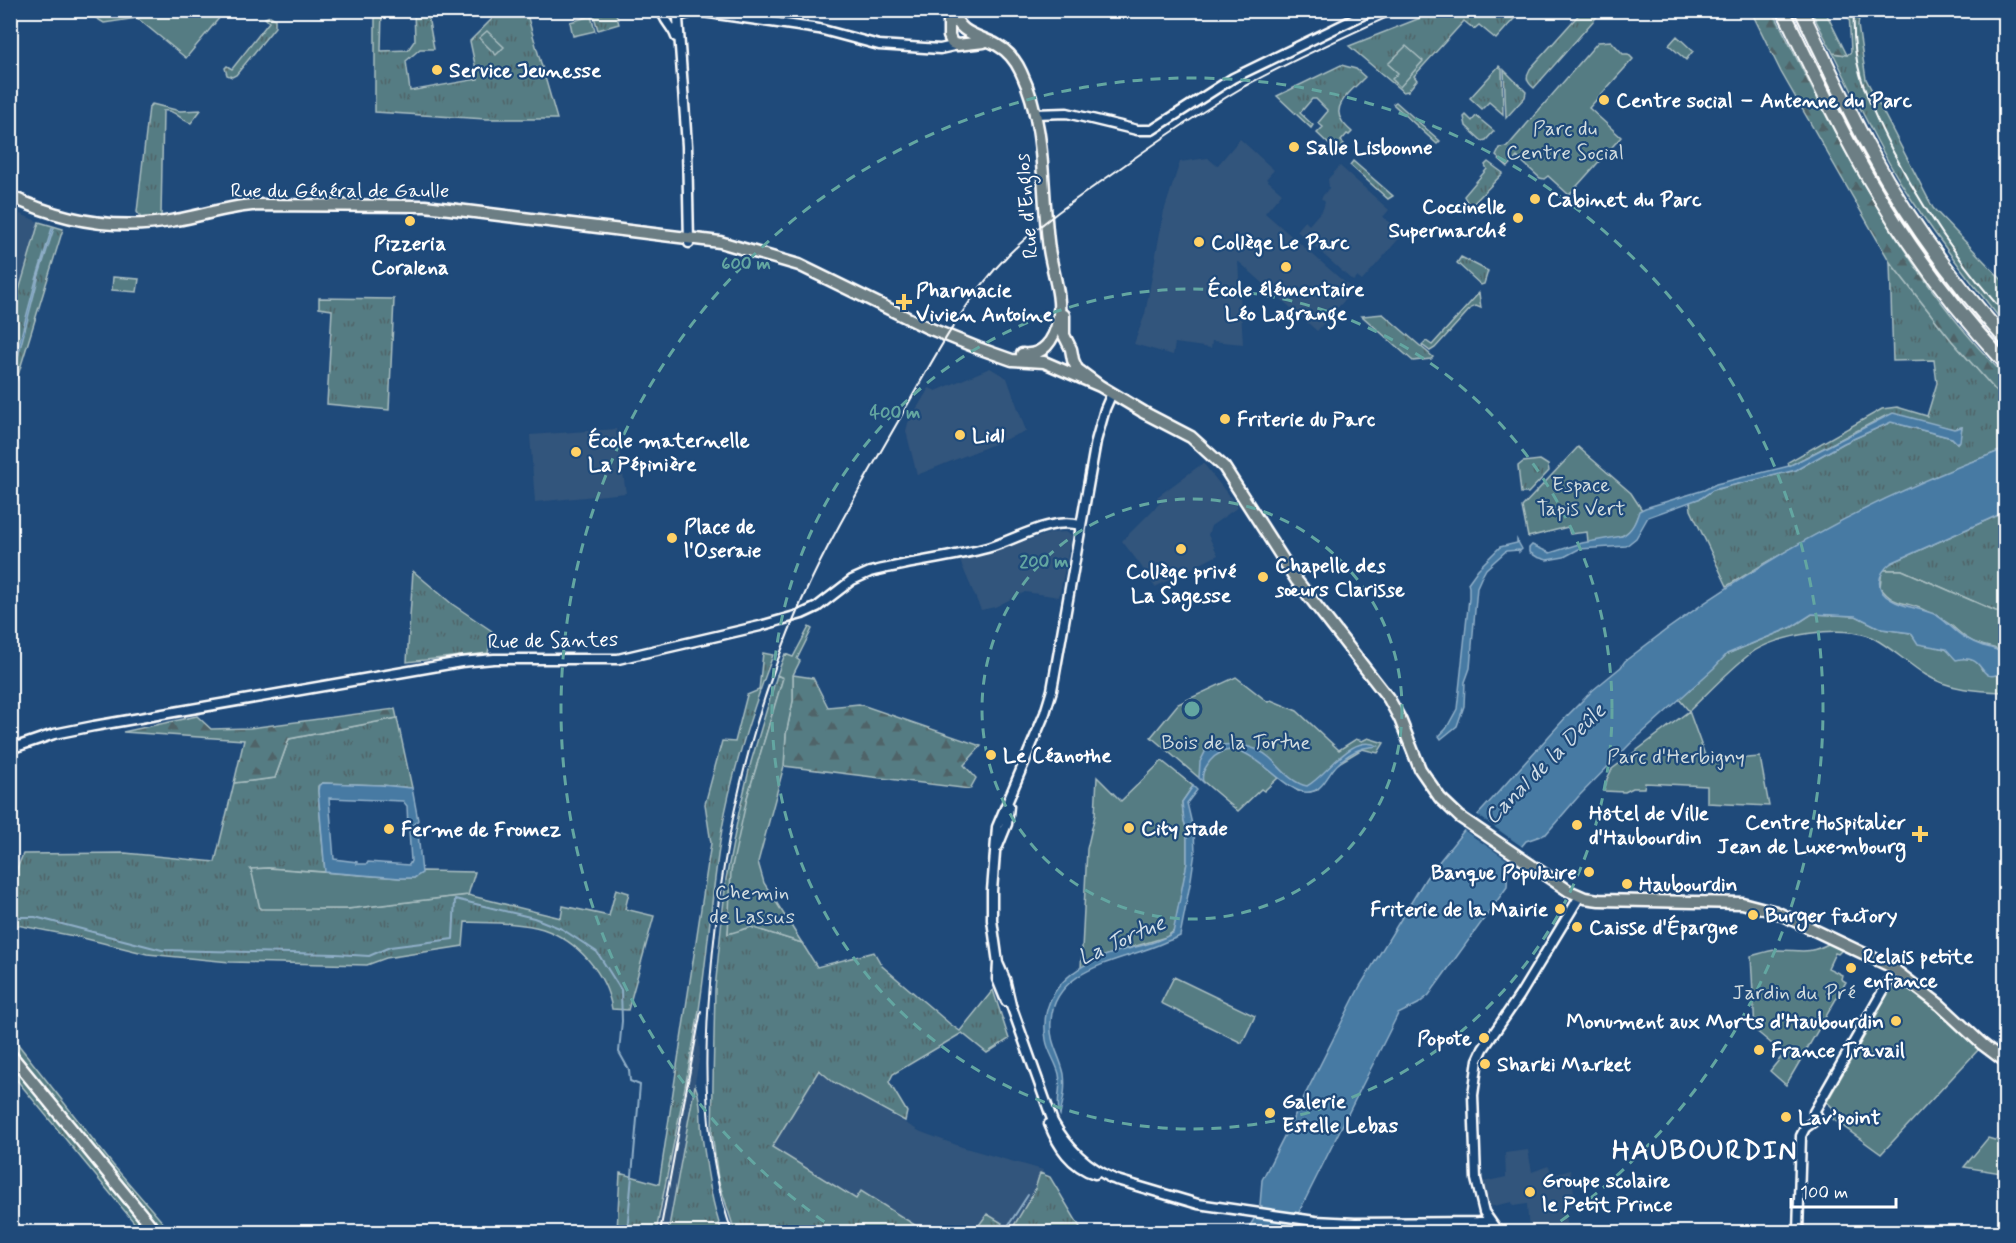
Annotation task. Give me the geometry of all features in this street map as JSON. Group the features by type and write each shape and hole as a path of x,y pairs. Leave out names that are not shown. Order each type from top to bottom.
{"highway":[{"path":"1783,10 1841,129 1882,201 1934,278 2006,364"},
{"path":"1801,10 1861,132 1897,195 1946,267 2006,340"}],"main road":[{"path":"949,10 949,36 953,44 997,45"},
{"path":"953,10 964,30 966,39 960,44"},
{"path":"949,36 953,28 964,30 997,45"},
{"name":"Rue d'Englos","path":"997,45 1013,58 1021,72 1034,114 1040,147 1048,247 1057,295 1058,321 1047,345"},
{"name":"Rue du Général de Gaulle","path":"10,196 61,216 115,224 173,221 226,208 252,205 418,206 689,241"},
{"name":"Rue du Général de Gaulle","path":"10,202 69,223 120,230 160,228 251,211 378,211 436,213 587,232 715,242 799,265 926,327 964,342"},
{"name":"Rue d'Englos","path":"1057,295 1063,312 1063,332 1070,349"},
{"path":"964,342 1030,355 1059,339 1070,349 1077,369 1143,412 1191,437 1214,456 1237,485 1311,601 1389,699 1400,719 1418,765 1432,789 1452,810 1521,859 1580,896 1605,901 1742,903 1782,914 1896,966 2006,1057"},
{"path":"964,342 1012,360 1041,362 1054,366 1100,386"},
{"path":"1047,345 1045,358 1054,366"},
{"path":"1054,366 1066,364 1070,349"},
{"path":"1896,966 1982,1044 2006,1062"},
{"path":"10,1054 156,1233"}],"street":[{"path":"1034,114 1066,113 1137,130 1152,130 1220,86 1373,10"},
{"path":"663,14 672,21 679,15 699,11 819,29 875,45 947,48 960,44"},
{"path":"663,14 672,27 681,51"},
{"path":"679,15 687,146 689,241"},
{"path":"930,48 942,45 949,36"},
{"path":"1112,393 1096,441 1057,664 1047,708 997,827 992,906 998,984 1045,1114 1057,1140 1079,1167 1087,1172 1182,1200 1237,1211 1315,1221 1389,1223 1489,1221"},
{"name":"Rue de Santes","path":"10,749 54,734 94,726 467,661 503,658 618,659 802,614 817,607 852,580 870,572 987,548 1050,526 1067,523 1080,525"},
{"path":"1498,1233 1489,1221 1480,1200 1475,1174 1473,1095 1479,1057 1517,1001 1580,896"},
{"path":"1798,1233 1803,1130 1817,1117 1814,1112 1896,966"}],"shaded area":[{"name":"Collège Le Parc","path":"1240,139 1274,170 1266,179 1282,193 1265,213 1351,288 1349,291 1351,293 1317,331 1238,261 1243,344 1212,341 1211,348 1175,343 1173,355 1134,344 1145,314 1164,211 1180,162 1208,158 1217,166"},
{"path":"1340,166 1389,210 1383,217 1403,234 1362,281 1357,277 1353,281 1297,231 1305,221 1309,225 1323,209 1325,202 1321,198 1329,188 1328,179"},
{"path":"11,210 39,222 11,318"},
{"path":"990,368 1007,378 1026,431 917,475 906,431 908,423 929,388 936,391"},
{"name":"École maternelle La Pépinière","path":"616,429 626,493 535,502 530,435"},
{"path":"1203,463 1238,507 1211,526 1208,535 1218,555 1155,587 1122,541 1162,501 1157,497"},
{"path":"1065,532 1072,535 1059,597 1025,592 995,607 981,610 960,561 1051,533"},
{"path":"698,1017 700,1055 668,1232 656,1232"},
{"path":"781,1040 833,1082 921,1132 962,1147 1043,1170 1038,1189 1014,1232 746,1232"},
{"name":"Groupe scolaire le Petit Prince","path":"1528,1150 1532,1172 1548,1166 1554,1175 1570,1170 1577,1207 1565,1209 1567,1232 1529,1232 1527,1204 1513,1206 1512,1202 1489,1207 1483,1182 1506,1177 1505,1153"}],"green space":[{"path":"225,10 186,58 137,18 104,23 96,18 95,14 102,11"},
{"path":"615,10 619,24 598,30 594,16"},
{"path":"1583,10 1602,11 1534,88 1528,80 1530,69"},
{"path":"375,11 382,11 381,51 408,50 415,40 414,11 427,11 434,49 420,49 406,61 410,91 478,79 470,41 500,11 526,11 557,119 486,119 375,112"},
{"path":"1438,11 1521,11 1496,39 1479,25 1474,29 1464,21 1414,76 1417,80 1408,91 1403,92 1349,46"},
{"path":"1751,11 1773,11 1848,156 1904,249 1968,336 2005,376 2005,401 1952,341 1890,262 1781,72"},
{"path":"1811,11 1825,11 1847,55 1833,53"},
{"path":"1849,11 1860,11 1858,25 1866,79 1933,208 2005,283 2005,325 1911,199 1873,133 1833,53 1847,55 1851,52"},
{"path":"270,16 275,19 275,27 236,75 232,77 227,75 225,68 227,66 232,69 269,22 265,18"},
{"path":"591,16 595,31 573,36 570,22"},
{"path":"487,31 504,47 496,55 479,38"},
{"path":"1677,36 1693,51 1686,60 1669,45"},
{"name":"Parc du Centre Social","path":"1611,41 1623,54 1628,54 1633,59 1589,108 1621,137 1569,195 1548,176 1544,179 1540,178 1517,157 1508,167 1496,156 1500,148 1507,147 1598,42"},
{"path":"1406,46 1423,61 1400,87 1392,79 1398,73 1388,64"},
{"path":"1341,65 1356,69 1365,77 1341,103 1339,115 1352,132 1341,141 1344,144 1337,152 1317,133 1323,127 1318,123 1328,111 1316,99 1312,99 1300,113 1313,125 1311,128 1277,96"},
{"path":"1499,66 1502,69 1503,114 1489,102 1482,109 1470,98"},
{"path":"1504,70 1526,92 1525,97 1506,118"},
{"path":"1396,102 1440,141 1437,144 1393,104"},
{"path":"152,104 180,111 201,110 191,123 171,112 163,111 161,216 141,218 137,212 149,107"},
{"path":"1466,115 1472,121 1476,116 1494,131 1482,141 1466,126 1464,117"},
{"path":"1353,161 1393,196 1388,199 1350,165"},
{"path":"1488,162 1503,173 1470,207 1464,196 1487,169 1485,165"},
{"path":"39,222 63,229 11,398 11,318"},
{"path":"1461,257 1488,271 1484,284 1481,285 1457,263"},
{"path":"1890,262 1952,341 2005,401 2005,449 1897,494 1795,547 1727,586 1691,510 1690,501 1701,498 1713,490 1796,470 1844,443 1891,422 1952,438 1957,443 1962,427 1954,429 1887,415 1789,466 1788,462 1882,409 1897,407 1927,416 1937,383 1934,360 1893,361"},
{"path":"113,277 139,279 137,292 112,290"},
{"path":"1479,293 1481,308 1476,306 1471,308 1435,348 1430,351 1422,345 1426,341 1432,345"},
{"path":"319,298 394,299 389,410 327,404 332,310 319,308"},
{"path":"1383,314 1433,357 1413,361 1362,316"},
{"name":"Espace Tapis Vert","path":"1578,447 1631,493 1642,510 1633,527 1629,532 1618,537 1588,542 1587,532 1570,534 1568,527 1528,537 1522,507"},
{"path":"1540,460 1548,465 1549,471 1528,493 1521,493 1518,466 1523,462"},
{"path":"2005,512 2005,615 1902,570 1882,570 1891,563"},
{"path":"1882,570 1902,570 2005,615 2005,659 1998,650 1971,641 1938,618 1917,607 1890,598 1880,587"},
{"path":"413,571 452,604 492,631 488,653 407,662"},
{"path":"1812,614 1856,616 1882,629 1911,633 1914,638 1926,645 1945,649 1974,661 1982,670 2002,672 2005,666 2005,692 1964,689 1945,684 1926,675 1873,638 1845,632 1810,633 1775,641 1750,654 1689,711 1679,699 1727,654 1792,627"},
{"name":"Chemin de Lassus","path":"809,627 812,629 797,659 800,661 793,675 793,701 786,734 784,766 758,862 764,883 802,943 751,927 728,934 731,871 747,798 783,678 777,675 785,654 793,657"},
{"path":"763,653 773,655 743,741 726,807 715,874 699,1010 656,1232 617,1232 620,1173 659,1184 711,843 705,804 722,741 735,742 747,695 759,690"},
{"path":"777,675 783,678 747,798 728,933 751,927 802,943 817,967 874,952 882,966 960,1031 993,990 1009,1039 987,1053 962,1033 893,1074 889,1082 907,1112 905,1121 833,1082 819,1070 772,1147 856,1199 861,1191 926,1232 735,1232 718,1179 712,1132 715,989 726,879 751,762"},
{"path":"793,675 813,678 828,707 859,704 981,746 964,765 976,778 970,789 784,766 786,734 793,701"},
{"name":"Bois de la Tortue","path":"1236,677 1268,702 1271,700 1297,711 1339,750 1356,739 1362,741 1368,738 1384,743 1378,753 1362,749 1337,764 1317,790 1298,791 1279,777 1264,791 1261,789 1238,811 1151,737 1178,704"},
{"path":"395,709 397,718 289,739 275,778 234,783 244,740 123,732 197,716 211,729 250,728"},
{"name":"Parc d'Herbigny","path":"1689,711 1707,761 1760,757 1769,806 1707,803 1707,786 1645,783 1644,788 1633,788 1625,792 1604,791 1612,769"},
{"path":"397,718 412,788 322,783 318,786 318,791 325,872 251,869 315,909 347,909 468,895 561,918 563,906 609,916 616,889 629,893 625,909 654,916 628,1010 612,1009 604,983 579,950 556,934 524,925 465,922 463,946 386,958 367,965 230,962 147,954 79,937 11,924 10,886 23,854 125,853 215,862 234,783 275,778 289,739"},
{"path":"1162,761 1193,786 1182,802 1187,830 1187,863 1175,930 1166,937 1113,953 1081,969 1087,849 1095,815 1097,777 1121,801"},
{"path":"268,868 400,878 414,878 423,871 475,872 468,895 347,909 260,909 251,869"},
{"name":"Jardin du Pré","path":"1830,943 1843,949 1838,954 1835,953 1828,968 1842,975 1841,979 1846,982 1786,1085 1770,1071 1784,1054 1755,1030 1751,956 1775,950 1808,951"},
{"path":"1174,977 1255,1016 1242,1043 1161,1003"},
{"path":"1894,984 1904,984 1933,1006 1979,1049 1881,1154 1833,1119 1833,1108 1827,1102 1880,1009 1877,1007"},
{"path":"10,1034 113,1165 171,1232 142,1232 11,1073"},
{"path":"695,1085 700,1104 702,1136 710,1185 722,1232 668,1232"},
{"path":"1988,1138 2005,1143 2001,1173 1964,1167"},
{"path":"1040,1173 1050,1177 1080,1227 1077,1232 1010,1232 1034,1192"},
{"path":"987,1214 1002,1223 997,1232 974,1232"}],"water":[{"path":"52,228 54,228 39,275 11,384 11,374"},
{"path":"1893,413 1954,429 1962,427 1960,441 1957,443 1952,438 1891,422 1844,443 1796,470 1713,490 1701,498 1648,517 1636,538 1626,546 1579,549 1564,557 1547,560 1529,552 1532,545 1550,553 1582,543 1622,536 1631,529 1639,511 1645,508 1704,490 1716,484 1789,466"},
{"name":"Canal de la Deûle","path":"2005,449 2005,512 1891,563 1880,577 1882,592 1892,600 1936,615 1962,636 2002,653 2006,660 2003,672 1989,675 1973,661 1956,660 1946,649 1918,644 1911,633 1882,629 1856,616 1812,614 1792,627 1727,654 1630,744 1578,797 1546,834 1526,841 1508,863 1507,887 1429,995 1418,1004 1398,1014 1289,1232 1240,1232 1251,1224 1262,1206 1260,1205 1262,1180 1360,986 1426,878 1466,828 1567,716 1625,661 1714,596 1760,567 1854,514 1953,469"},
{"path":"1517,540 1522,549 1519,552 1519,550 1506,551 1486,569 1477,587 1470,668 1465,682 1464,706 1457,726 1441,739 1439,736 1446,729 1457,709 1469,598 1468,583 1478,569 1500,547 1517,543"},
{"path":"1368,743 1378,746 1363,748 1343,759 1318,788 1309,792 1286,784 1249,755 1236,750 1223,752 1210,761 1203,773 1203,782 1199,778 1200,762 1206,744 1208,750 1231,744 1256,749 1270,758 1291,778 1307,786 1349,750"},
{"path":"323,783 412,788 418,820 414,825 408,827 407,806 403,801 329,798 334,859 357,862 357,864 368,862 409,865 411,861 409,831 418,833 422,873 414,878 400,878 325,872 318,791 319,785"},
{"path":"1193,786 1197,790 1187,803 1194,833 1195,852 1180,936 1111,961 1077,977 1064,988 1055,1003 1051,1029 1065,1079 1060,1115 1059,1074 1046,1040 1045,1023 1048,1007 1062,983 1086,964 1116,952 1160,940 1173,933 1187,863 1187,830 1182,802"}],"pier":[{"path":"1476,814 1524,848 1512,863 1462,829"}],"waterway":[{"path":"10,894 16,894 10,906"},
{"path":"10,917 35,917 162,950 369,956 390,947 453,939 455,899 534,918 562,929 597,952 621,990 622,1021 619,1052 629,1070 630,1081 640,1085 627,1232"},
{"name":"La Tortue","path":"1004,1232 1028,1195"}],"railway":[{"path":"732,1232 716,1171 708,1110 708,1015 721,885 739,788 766,693 802,600 847,512 961,314 992,273 1021,243 1085,193 1228,96 1303,56 1403,10"},
{"path":"1854,10 1854,42 1858,66 1866,93 1882,131 1904,172 1944,236 2006,315"},
{"path":"660,1232 701,1011"}],"place":[{"name":"Service Jeunesse","path":"437,70"},
{"name":"Centre social – Antenne du Parc","path":"1604,100"},
{"name":"Salle Lisbonne","path":"1294,147"},
{"name":"Cabinet du Parc","path":"1535,199"},
{"name":"Coccinelle Supermarché","path":"1518,218"},
{"name":"Pizzeria Coralena","path":"410,221"},
{"name":"Collège Le Parc","path":"1199,242"},
{"name":"École élémentaire Léo Lagrange","path":"1286,267"},
{"name":"Pharmacie Vivien Antoine","path":"904,302"},
{"name":"Friterie du Parc","path":"1225,419"},
{"name":"Lidl","path":"960,435"},
{"name":"École maternelle La Pépinière","path":"576,452"},
{"name":"Place de l'Oseraie","path":"672,538"},
{"name":"Collège privé La Sagesse","path":"1181,549"},
{"name":"Chapelle des sœurs Clarisse","path":"1263,577"},
{"name":"Le Céanothe","path":"991,755"},
{"name":"Hôtel de Ville d'Haubourdin","path":"1577,825"},
{"name":"City stade","path":"1129,828"},
{"name":"Ferme de Fromez","path":"389,829"},
{"name":"Centre Hospitalier Jean de Luxembourg","path":"1920,834"},
{"name":"Banque Populaire","path":"1589,872"},
{"name":"Haubourdin","path":"1627,884"},
{"name":"Friterie de la Mairie","path":"1560,909"},
{"name":"Burger factory","path":"1753,915"},
{"name":"Caisse d'Épargne","path":"1577,927"},
{"name":"Relais petite enfance","path":"1851,968"},
{"name":"Monument aux Morts d'Haubourdin","path":"1896,1021"},
{"name":"Popote","path":"1484,1038"},
{"name":"France Travail","path":"1759,1050"},
{"name":"Sharki Market","path":"1485,1064"},
{"name":"Galerie Estelle Lebas","path":"1270,1113"},
{"name":"Lav’point","path":"1786,1117"},
{"name":"Groupe scolaire le Petit Prince","path":"1530,1192"}],"district":[{"name":"HAUBOURDIN","path":"1705,1150"}]}
